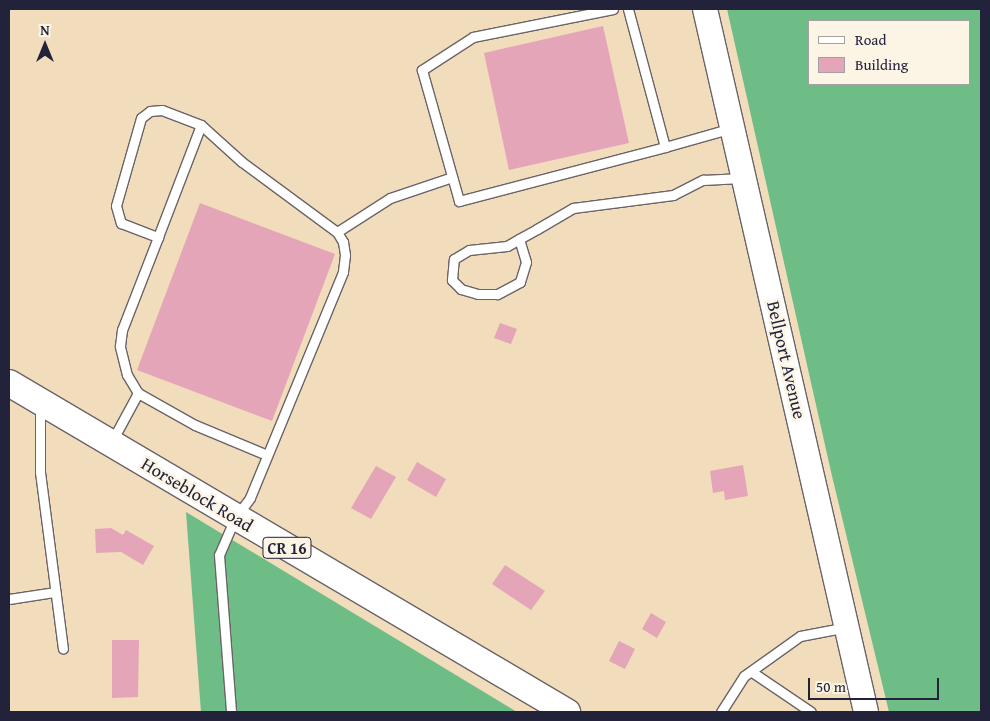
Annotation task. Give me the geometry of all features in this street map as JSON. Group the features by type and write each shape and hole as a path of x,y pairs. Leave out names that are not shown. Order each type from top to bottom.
{"main road":[{"name":"Bellport Avenue","path":"705,9 866,712"},
{"name":"Horseblock Road","path":"9,383 235,518 567,712"}],"lane":[{"path":"613,9 473,37 422,70 459,201 732,128"},
{"path":"628,9 665,147"},
{"path":"158,237 121,223 116,214 141,118 150,111 162,110 201,125 242,162 337,232 344,248 343,272 250,498 235,518 219,555 231,712"},
{"path":"201,125 122,330 120,346 127,375 138,394 195,425 267,455"},
{"path":"337,232 390,198 452,177"},
{"path":"519,239 526,262 520,282 497,294 478,294 461,289 452,280 454,259 469,250 507,246 519,239 573,208 673,195 703,180 744,178"},
{"path":"110,444 138,394"},
{"path":"40,401 40,472 63,649"},
{"path":"9,599 56,592"},
{"path":"721,712 744,676 800,636 846,627"},
{"path":"752,672 810,712"}],"green space":[{"path":"727,9 981,9 981,712 889,712 832,476"},
{"path":"186,512 517,712 201,712"}],"building":[{"path":"603,26 629,143 509,170 484,53"},
{"path":"200,203 335,254 272,421 137,370"},
{"path":"500,323 517,329 511,344 494,338"},
{"path":"417,462 446,479 436,497 407,480"},
{"path":"743,465 748,496 725,500 724,491 713,493 710,471"},
{"path":"376,466 396,477 371,519 351,508"},
{"path":"111,528 123,535 126,530 154,546 143,565 121,552 96,553 95,529"},
{"path":"505,565 545,591 531,610 492,584"},
{"path":"651,613 666,622 657,638 642,629"},
{"path":"112,640 139,640 138,697 112,698"},
{"path":"619,641 635,649 625,669 609,661"}]}
